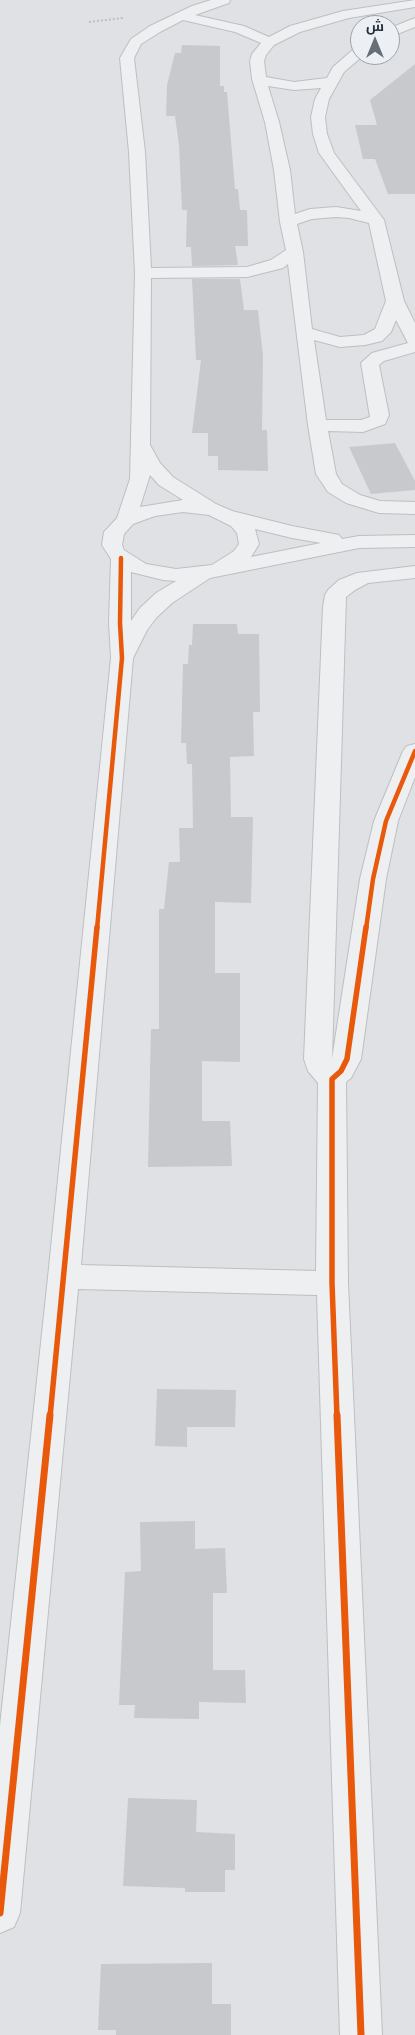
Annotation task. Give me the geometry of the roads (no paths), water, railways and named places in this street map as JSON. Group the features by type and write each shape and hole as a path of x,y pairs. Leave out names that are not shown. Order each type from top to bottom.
{"street":[{"path":"126,520 140,479 143,273 137,152 127,58 130,50 145,34 181,16 224,0"},
{"path":"415,3 348,14 295,29 269,42 259,54 257,61 259,79 272,122 282,170 288,222 295,252 322,461 326,474 335,488 353,499 379,507 415,508"},
{"path":"348,14 356,15"},
{"path":"181,16 239,29 267,31 295,29"},
{"path":"400,28 415,22"},
{"path":"239,29 269,42"},
{"path":"350,60 331,81 322,99 318,116 320,134 327,153 376,220 395,301 415,340"},
{"path":"259,79 280,85 294,86 331,81"},
{"path":"288,222 310,214 323,213 350,213 376,220"},
{"path":"143,273 247,272 277,264 295,252"},
{"path":"247,272 300,291"},
{"path":"304,332 340,342 359,341 376,337 385,327 395,301"},
{"path":"318,425 363,426 378,420 380,415 370,363 378,356 415,347"},
{"path":"122,658 136,629 148,613 164,598 206,572 236,560 242,555 249,544 247,532 238,522 166,481 152,466 140,444"},
{"path":"359,542 284,555 206,572 176,575 150,572 121,558 112,545 114,532 126,520 151,510 166,507 199,507 292,532 359,542 415,542"},
{"path":"0,1912 64,1278 122,658 120,623 121,558"},
{"path":"332,1079 322,1070 318,1059 334,607 336,595 347,585 364,577 415,572"},
{"path":"361,2035 332,1282 332,1079 341,1070 347,1059 373,878 386,821 415,751"},
{"path":"64,1278 332,1282"}]}
